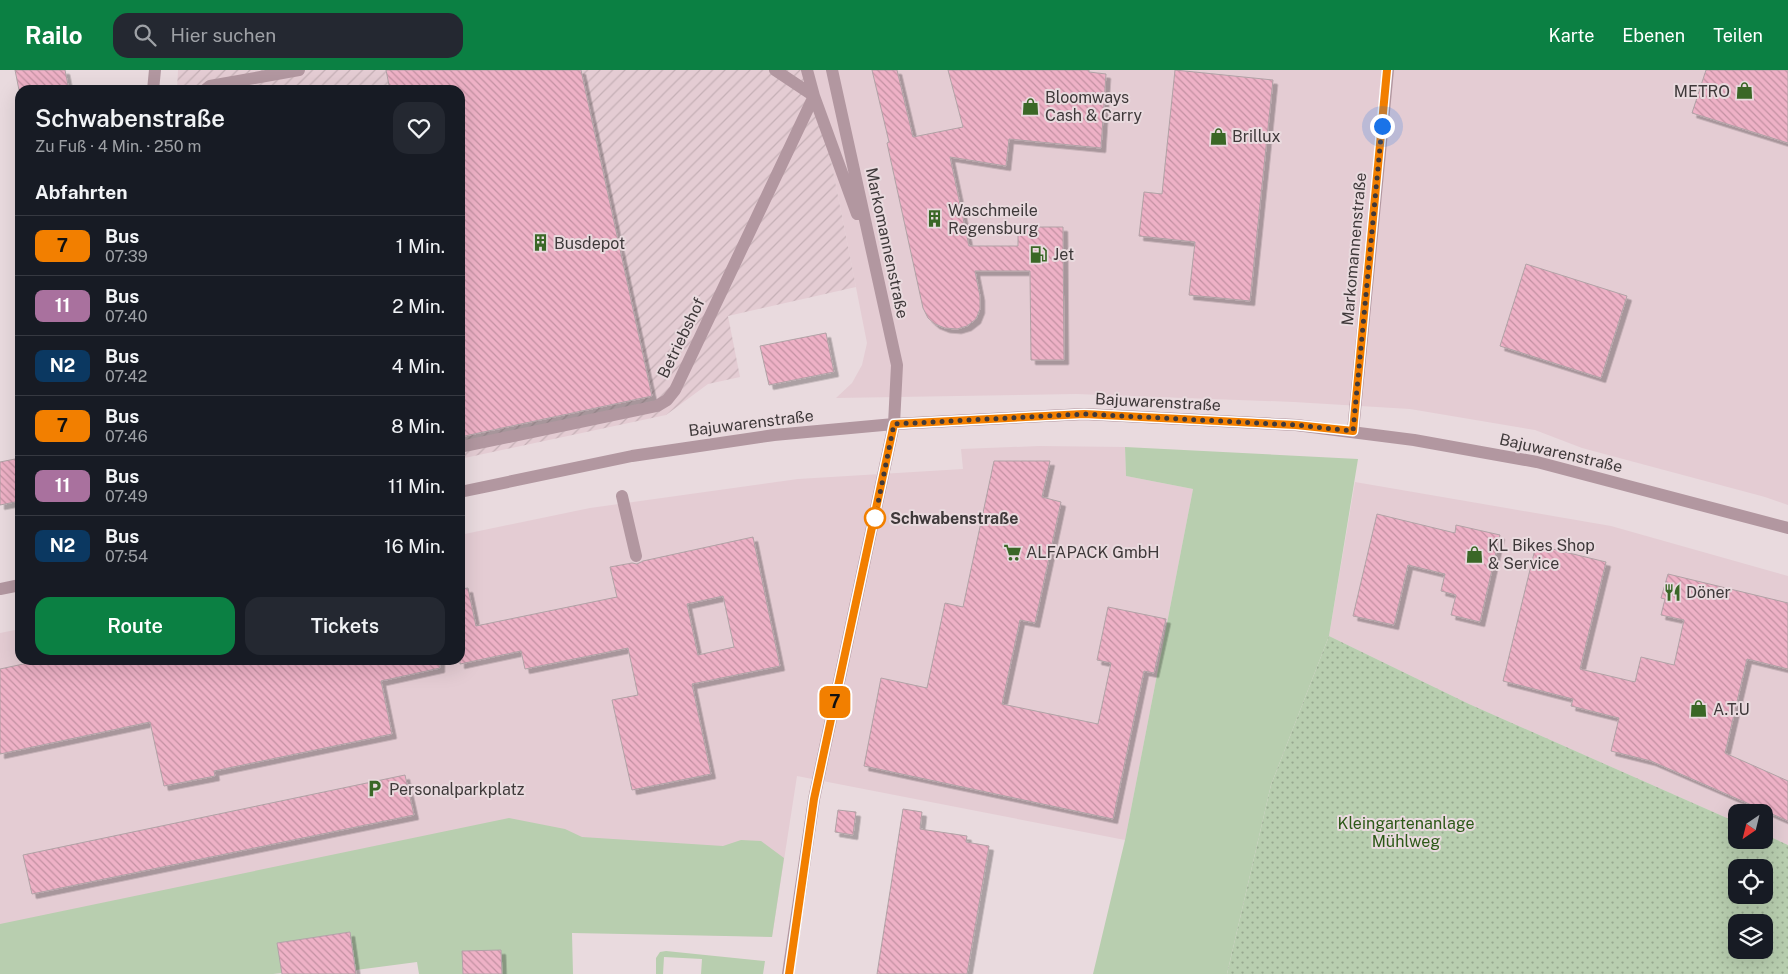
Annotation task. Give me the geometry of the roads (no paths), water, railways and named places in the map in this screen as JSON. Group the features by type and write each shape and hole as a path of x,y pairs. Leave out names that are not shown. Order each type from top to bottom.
{"street":[{"path":"153,85 154,70"},
{"path":"216,85 299,70"},
{"path":"775,70 814,96"},
{"path":"807,70 814,96 874,260"},
{"name":"Markomannenstraße","path":"832,70 897,365 894,424"},
{"name":"Markomannenstraße","path":"1353,431 1388,70"},
{"name":"Betriebshof","path":"465,446 657,406 667,400 675,390 814,96"},
{"name":"Bajuwarenstraße","path":"465,491 632,456 774,435 894,424 1084,414 1296,425 1414,440 1537,462 1788,528"},
{"path":"788,974 814,799 894,424"},
{"path":"622,496 636,556"},
{"path":"0,589 15,586"}],"place":[{"name":"METRO","path":"1744,91"},
{"name":"Bloomways Cash & Carry","path":"1031,106"},
{"name":"Brillux","path":"1218,136"},
{"name":"Waschmeile Regensburg","path":"934,219"},
{"name":"Busdepot","path":"540,243"},
{"name":"Jet","path":"1039,254"},
{"name":"Schwabenstraße","path":"875,518"},
{"name":"ALFAPACK GmbH","path":"1012,552"},
{"name":"KL Bikes Shop & Service","path":"1474,554"},
{"name":"Döner","path":"1672,592"},
{"name":"A.T.U","path":"1699,709"},
{"name":"Personalparkplatz","path":"375,789"}],"park label":[{"name":"Kleingartenanlage Mühlweg","path":"1406,832"}]}
